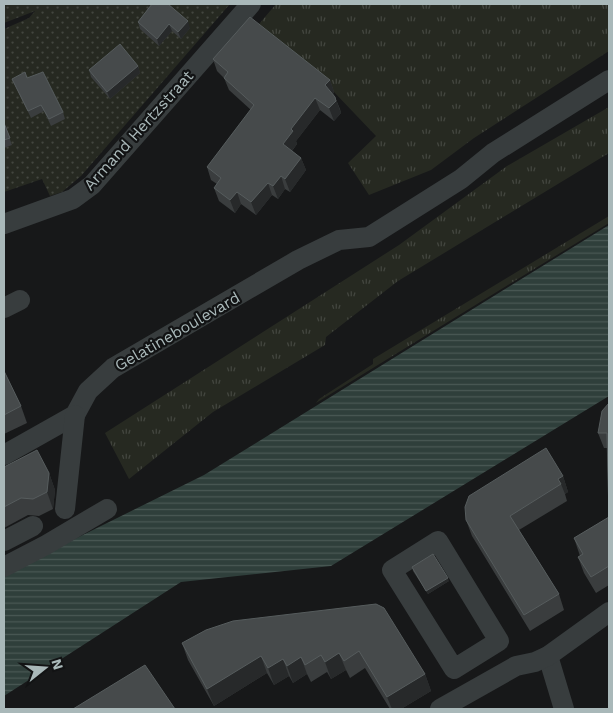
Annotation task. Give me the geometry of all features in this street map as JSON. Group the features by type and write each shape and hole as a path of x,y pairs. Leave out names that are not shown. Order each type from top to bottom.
{"street":[{"name":"Armand Hertzstraat","path":"4,224 73,199 92,185 251,4"},
{"name":"Gelatineboulevard","path":"74,415 88,391 113,368 298,260 338,240 369,237 461,179 493,153 609,80"},
{"path":"4,454 74,415"},
{"path":"65,509 74,415"},
{"path":"4,566 46,546 107,509"},
{"path":"4,541 33,526"},
{"path":"438,541 499,641 454,669 392,570 438,541"},
{"path":"440,709 508,670 548,656 609,612"},
{"path":"548,656 564,709"}],"green space":[{"path":"4,4 230,4 81,176 62,192 50,196 42,179 4,192 4,29 29,18 35,11 4,23"},
{"path":"276,4 609,4 609,51 474,138 431,170 369,195 348,163 376,136 334,92 254,30"},
{"path":"609,107 609,153 398,281 326,337 325,345 213,412 129,479 105,433 399,245 507,166"},
{"path":"609,216 609,223 316,403 319,399 373,364 373,359"}],"shaded area":[{"path":"609,225 609,396 331,566 181,582 4,696 4,574 204,475"}],"building":[{"path":"152,4 168,4 188,21 178,32 169,24 157,39 138,22"},
{"path":"250,17 330,80 325,85 336,101 329,108 315,98 291,129 293,131 283,144 301,158 285,179 281,176 273,186 268,183 251,202 237,192 230,200 214,188 221,178 207,167 254,105 224,78 228,72 213,59"},
{"path":"120,44 138,66 107,92 89,70"},
{"path":"25,72 27,78 43,72 63,112 49,119 41,105 28,111 12,79"},
{"path":"4,123 10,138 4,140"},
{"path":"4,371 21,406 4,415"},
{"path":"609,403 609,517 607,433 598,433 602,411"},
{"path":"546,448 563,476 558,479 561,484 510,516 559,594 524,615 466,520 465,507 469,496"},
{"path":"37,450 49,473 47,492 33,499 21,498 4,507 4,467"},
{"path":"609,517 609,566 591,577 578,557 583,554 574,538"},
{"path":"433,554 448,578 426,591 412,567"},
{"path":"376,604 384,608 425,674 387,697 359,651 344,661 339,653 325,662 321,655 305,665 301,657 287,666 283,659 268,668 261,656 207,689 182,643 206,630 233,621"},
{"path":"145,665 175,709 73,709"}]}
